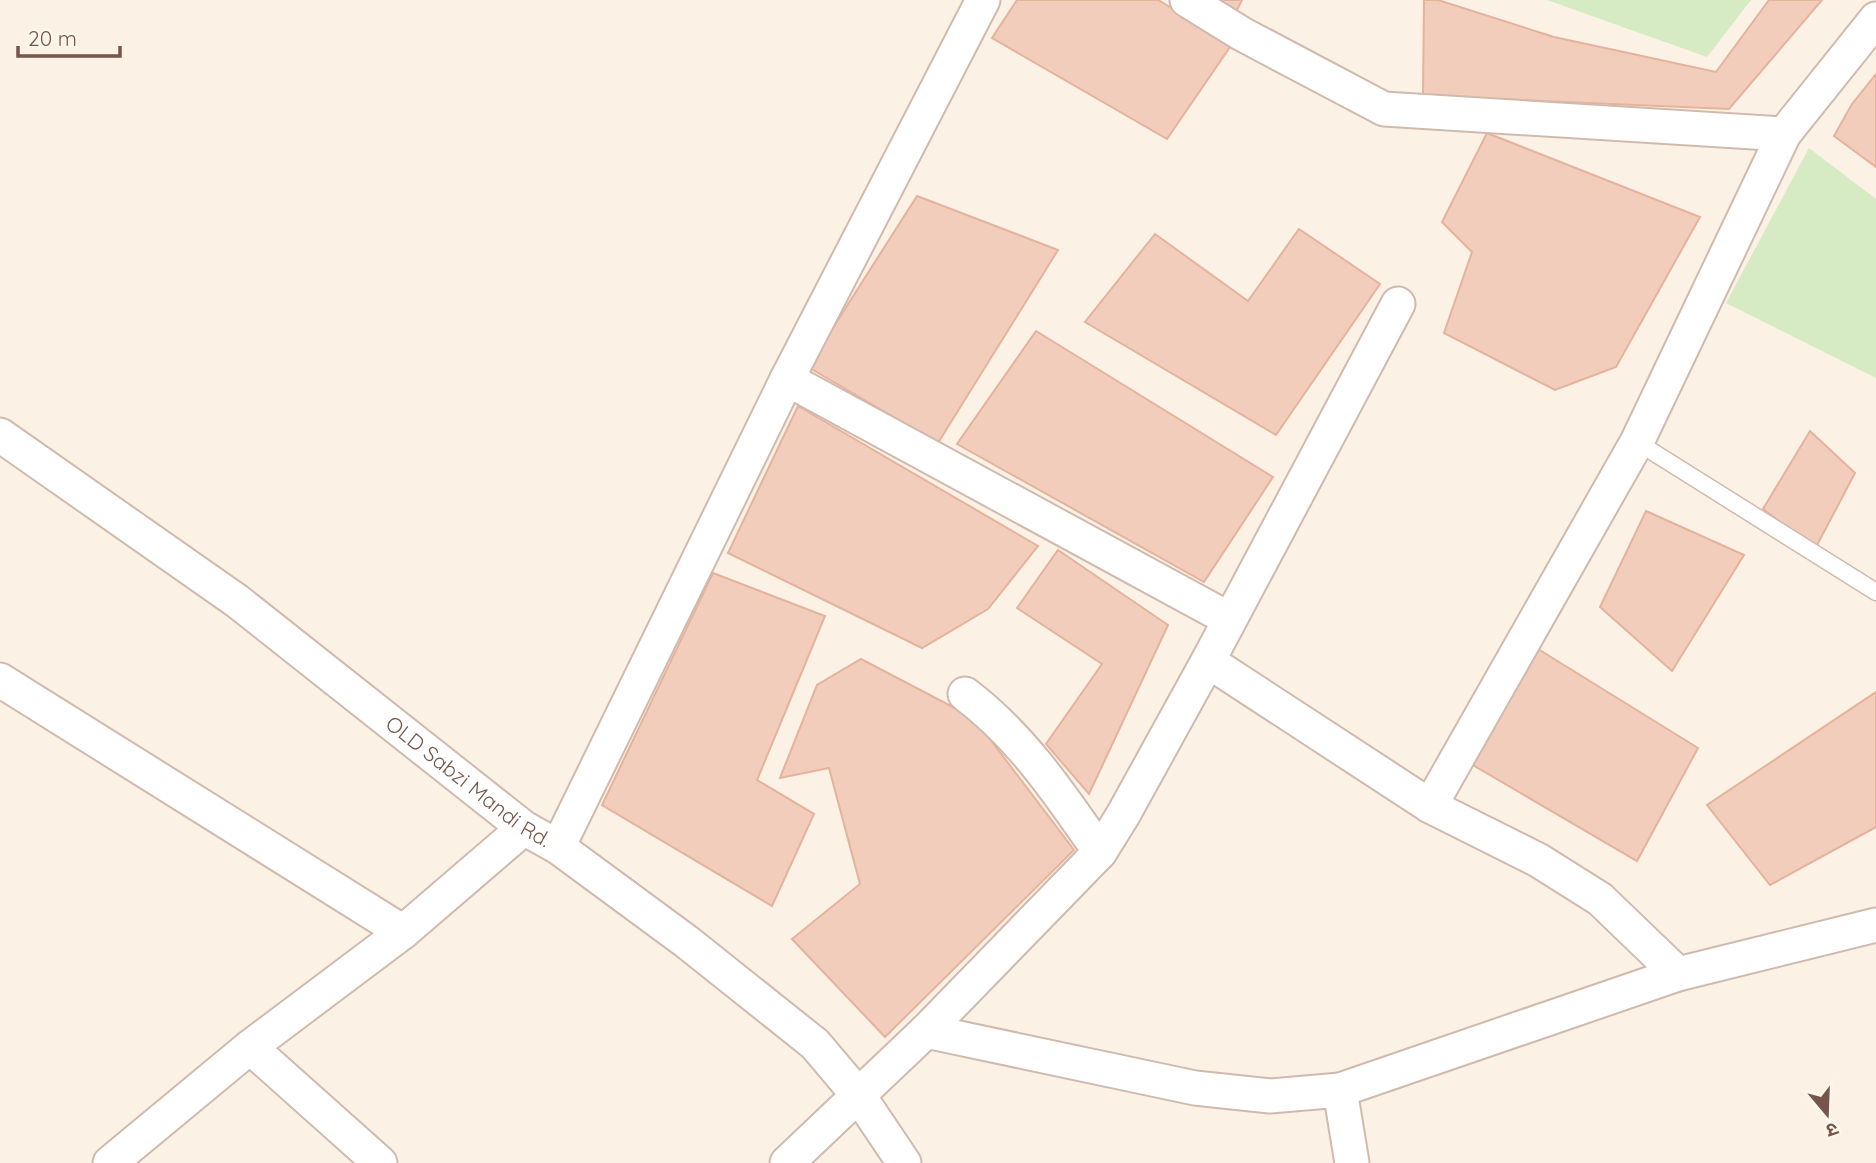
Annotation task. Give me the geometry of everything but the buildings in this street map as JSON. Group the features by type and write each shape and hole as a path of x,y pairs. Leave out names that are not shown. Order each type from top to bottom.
{"street":[{"path":"558,847 787,379 983,0"},
{"path":"1187,0 1242,34 1384,109 1784,134"},
{"path":"1430,806 1637,442 1784,134 1876,19"},
{"path":"787,1163 926,1031 1100,852 1208,661 1398,304"},
{"path":"787,379 1229,619"},
{"name":"OLD Sabzi Mandi Rd.","path":"0,435 237,601 524,828 558,847 687,942 815,1044 859,1096 904,1163"},
{"path":"1208,661 1430,806 1538,860 1600,899 1678,974"},
{"path":"0,680 403,932"},
{"path":"965,694 993,715 1035,762 1100,852"},
{"path":"110,1163 250,1047 403,932 524,828"},
{"path":"926,1031 1195,1088 1270,1096 1340,1090 1678,974 1876,925"},
{"path":"250,1047 380,1163"},
{"path":"1340,1090 1352,1163"}],"lane":[{"path":"1637,442 1876,592"}],"green space":[{"path":"1547,0 1751,0 1707,57"},
{"path":"1809,148 1876,199 1876,378 1726,303"}]}
